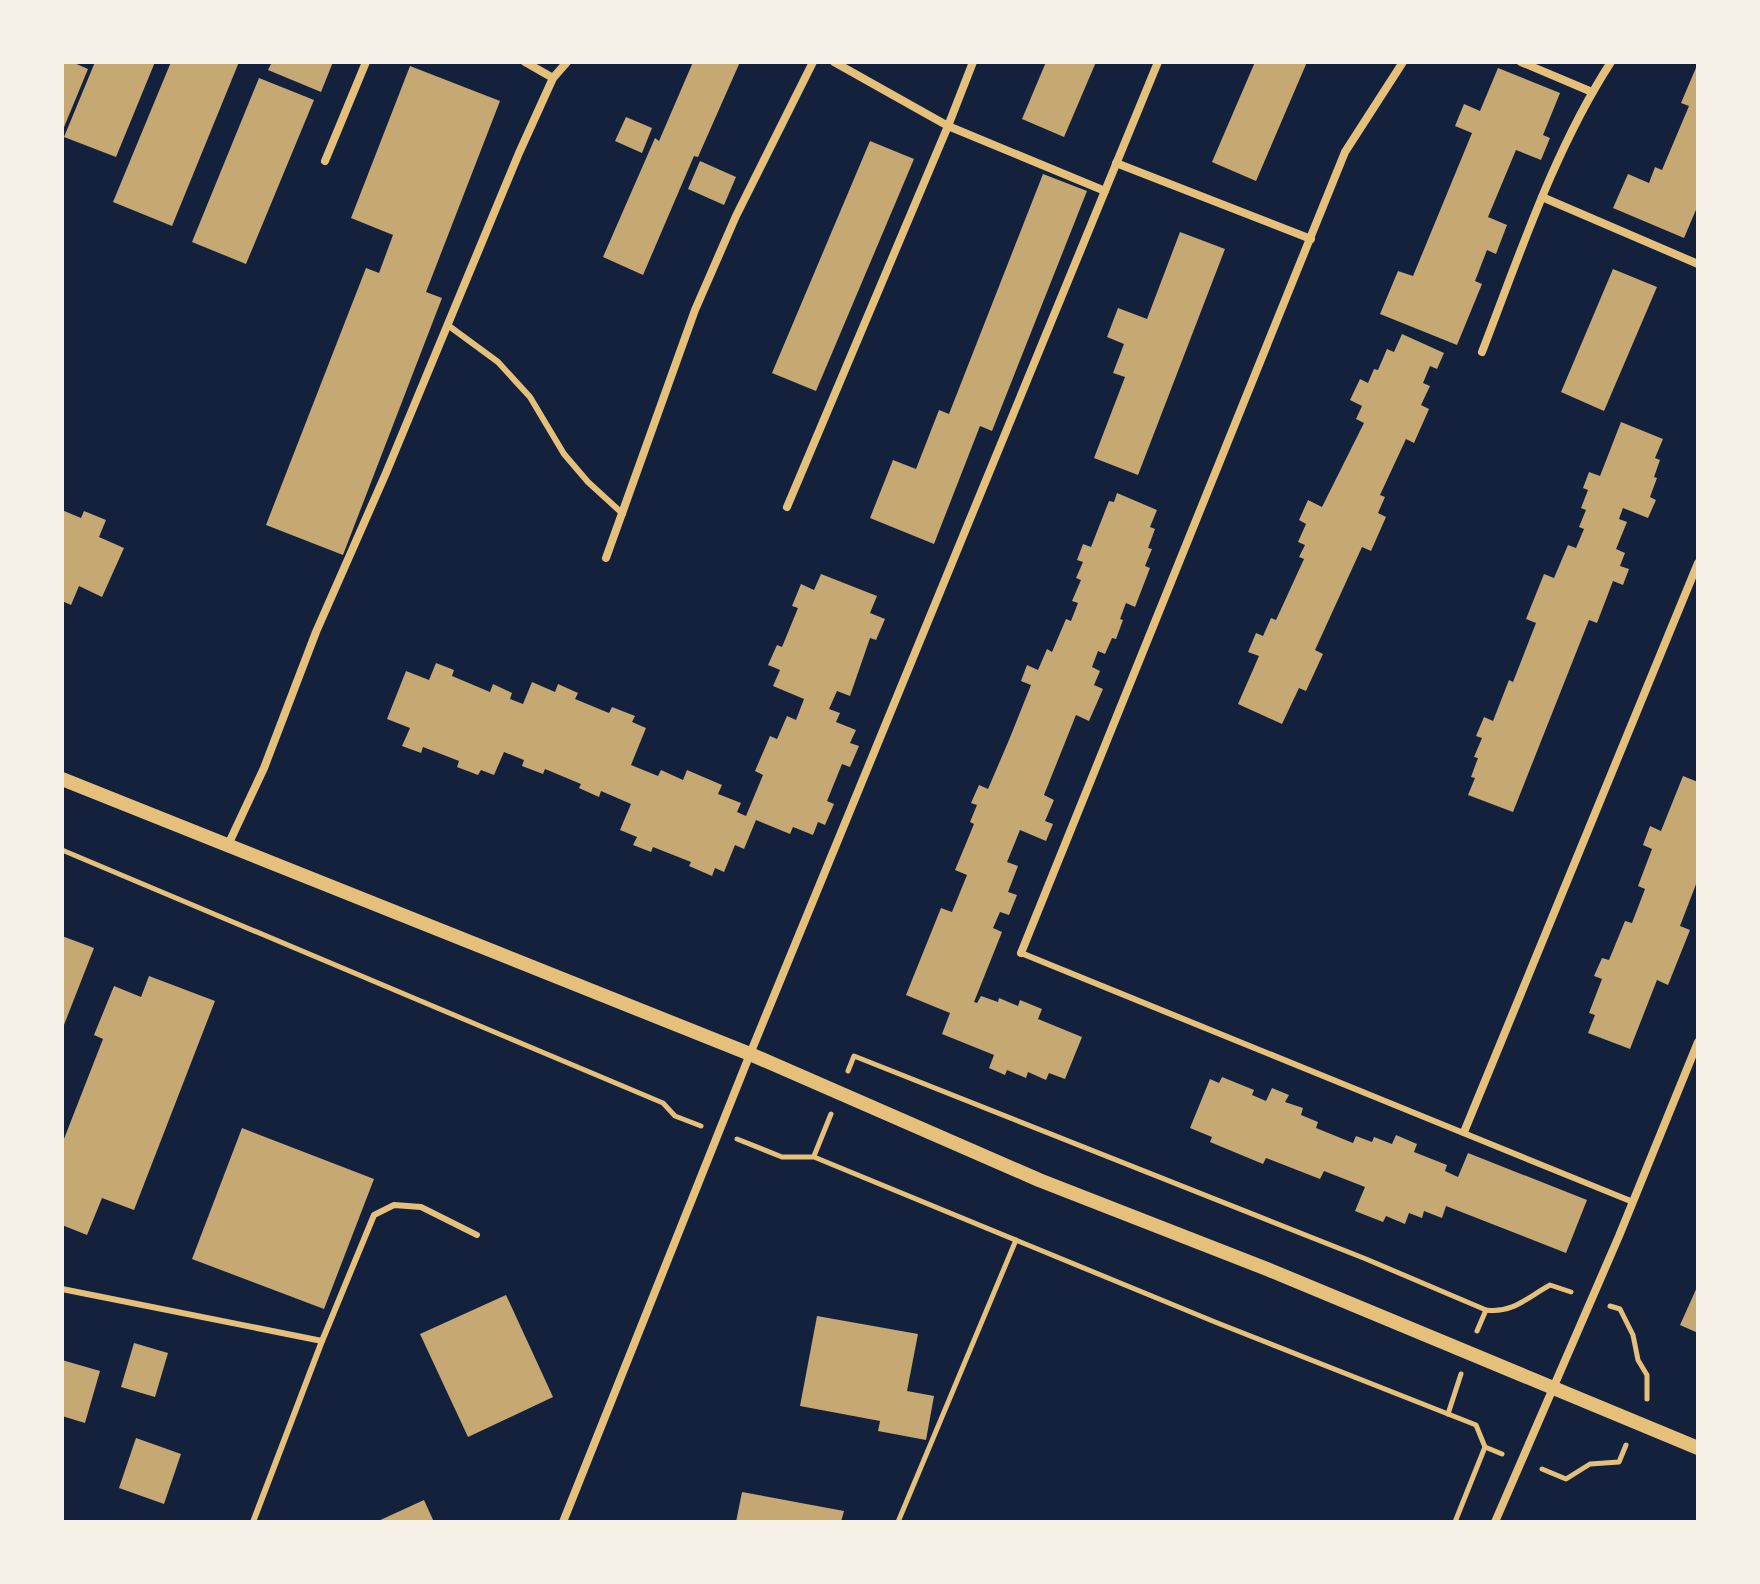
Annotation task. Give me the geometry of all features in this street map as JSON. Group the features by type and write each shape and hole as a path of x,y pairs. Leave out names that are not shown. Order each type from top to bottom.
{"street":[{"path":"325,161 366,62"},
{"path":"525,62 553,78"},
{"path":"228,845 264,768 316,632 449,326 519,153 553,78 567,62"},
{"path":"606,558 695,310 736,216 813,62"},
{"path":"834,62 948,126 1105,191"},
{"path":"787,507 973,62"},
{"path":"563,1522 750,1054 1158,62"},
{"path":"1021,953 1345,152 1403,62"},
{"path":"1521,62 1592,92"},
{"path":"1482,352 1542,197 1592,92 1611,62"},
{"path":"1116,163 1311,239"},
{"path":"1542,197 1698,264"},
{"path":"1464,1132 1698,563"},
{"path":"62,779 750,1054 1025,1174 1267,1269 1698,1448"},
{"path":"1495,1522 1633,1202 1698,1042"}],"lane":[{"path":"449,326 498,362 530,397 564,454 588,482 623,514"},
{"path":"1021,953 1633,1202"},
{"path":"253,1522 374,1215 394,1205 421,1207 477,1235"},
{"path":"62,1289 322,1341"}],"path":[{"path":"62,850 663,1103"},
{"path":"854,1056 1351,1253 1486,1310 1499,1312 1523,1303 1550,1285"},
{"path":"814,1157 1476,1425 1485,1447 1455,1522"},
{"path":"898,1522 1016,1240"},
{"path":"1620,1309 1633,1335 1638,1360 1647,1375 1647,1400"},
{"path":"1566,1479 1590,1464 1619,1462"}],"building":[{"path":"62,62 72,62 88,69 62,132"},
{"path":"95,62 155,62 116,157 64,137"},
{"path":"171,62 239,62 172,226 113,202"},
{"path":"272,62 333,62 321,92 268,70"},
{"path":"693,62 740,62 698,157 694,156 643,275 603,257 655,138 659,141"},
{"path":"1046,62 1096,62 1064,137 1022,119"},
{"path":"1255,62 1307,62 1256,181 1212,162"},
{"path":"1698,63 1698,205 1684,238 1613,208 1628,174 1649,183 1655,167 1662,170 1689,106 1681,103"},
{"path":"410,66 500,101 426,292 442,298 343,555 266,525 366,268 379,273 393,235 351,218"},
{"path":"1498,68 1560,93 1543,135 1550,138 1541,160 1516,150 1488,217 1507,225 1496,254 1487,250 1475,281 1482,284 1457,345 1380,314 1398,271 1413,276 1472,133 1455,126 1464,104 1480,111"},
{"path":"259,78 314,100 246,264 192,242"},
{"path":"626,117 652,128 642,153 615,141"},
{"path":"870,141 914,159 816,391 772,373"},
{"path":"700,161 736,177 724,205 688,189"},
{"path":"1043,174 1087,191 992,431 980,426 934,544 870,518 893,460 916,469 939,410 949,414"},
{"path":"1180,232 1225,249 1138,475 1094,458 1125,377 1113,373 1124,344 1107,337 1118,308 1147,319"},
{"path":"1613,269 1657,287 1604,411 1561,392"},
{"path":"1402,334 1444,353 1437,369 1430,366 1423,383 1430,386 1421,405 1429,409 1414,443 1406,439 1380,495 1385,497 1378,513 1386,517 1371,551 1362,547 1315,650 1323,654 1306,691 1299,688 1282,724 1238,704 1259,656 1248,652 1256,633 1263,636 1271,618 1276,620 1304,559 1299,557 1305,545 1298,542 1306,524 1299,520 1308,500 1322,507 1364,423 1356,419 1362,406 1350,400 1360,379 1368,383 1387,349 1394,352"},
{"path":"1621,422 1663,439 1655,458 1660,460 1650,497 1656,500 1648,518 1623,508 1619,519 1627,522 1616,549 1625,553 1620,566 1629,569 1623,585 1613,581 1597,623 1589,620 1513,812 1468,795 1475,778 1471,777 1478,758 1474,757 1482,738 1476,736 1484,717 1493,721 1509,680 1513,682 1536,623 1526,619 1544,574 1554,578 1568,545 1576,548 1584,529 1579,527 1586,510 1581,508 1588,490 1583,488 1589,472 1600,476"},
{"path":"1117,493 1157,510 1150,527 1155,529 1148,548 1152,549 1145,566 1150,568 1135,607 1126,603 1116,639 1112,638 1105,654 1098,651 1092,667 1100,671 1094,685 1103,689 1089,721 1076,715 1044,795 1054,800 1045,821 1053,824 1046,841 1020,830 1007,862 1018,866 1008,892 1017,895 1009,915 1000,912 993,928 1002,932 974,1002 977,1003 981,996 998,1002 999,998 1018,1006 1020,1000 1042,1009 1038,1019 1082,1037 1065,1079 1049,1073 1046,1080 1028,1072 1026,1078 1007,1070 1005,1075 989,1068 994,1055 942,1034 950,1013 906,995 941,908 952,912 967,875 955,870 974,824 970,822 977,805 971,803 979,785 988,789 1009,740 1031,685 1021,681 1027,665 1038,670 1047,649 1052,652 1066,619 1071,621 1078,603 1072,601 1081,580 1076,578 1083,562 1077,560 1083,544 1091,547 1109,501 1114,502"},
{"path":"62,510 81,518 84,511 106,520 99,537 124,548 102,597 79,586 71,605 62,601"},
{"path":"821,574 877,596 870,613 885,619 876,640 870,638 850,696 837,691 829,709 840,713 836,722 856,730 850,743 859,746 850,767 842,764 827,801 834,804 825,825 818,822 813,835 793,827 790,834 756,820 744,849 735,845 724,872 715,868 712,876 689,866 691,862 653,847 651,852 633,845 637,837 620,830 631,804 601,791 599,797 579,788 581,784 545,769 543,774 522,766 524,760 504,752 494,775 481,770 478,775 457,767 459,761 423,747 421,753 402,746 410,728 387,719 406,671 429,680 436,663 454,670 452,676 490,692 493,684 512,693 510,699 523,704 532,682 555,692 558,684 578,693 575,699 609,713 612,707 635,716 632,722 646,728 631,765 658,776 661,770 683,780 687,770 722,785 718,794 741,803 737,812 746,816 763,775 755,771 770,736 777,739 787,716 796,720 804,699 773,686 780,670 768,665 777,645 782,647 798,608 792,606 801,584 814,590"},
{"path":"1683,776 1698,782 1698,879 1680,926 1690,930 1668,985 1657,980 1630,1049 1588,1033 1595,1015 1589,1013 1602,979 1594,976 1602,958 1609,960 1625,921 1632,923 1645,889 1638,886 1652,849 1643,845 1650,826 1661,831"},
{"path":"62,936 94,948 62,1030"},
{"path":"149,976 215,1001 134,1210 102,1198 87,1235 62,1225 62,1144 103,1039 94,1035 114,986 141,997"},
{"path":"1222,1077 1254,1090 1252,1095 1266,1101 1272,1088 1289,1095 1285,1102 1303,1108 1301,1115 1318,1122 1316,1128 1353,1143 1356,1136 1372,1142 1374,1137 1392,1144 1396,1135 1417,1144 1414,1152 1447,1165 1445,1171 1458,1177 1468,1153 1587,1200 1566,1253 1446,1206 1442,1218 1424,1211 1422,1218 1409,1213 1405,1224 1386,1216 1383,1222 1355,1211 1365,1187 1324,1171 1320,1179 1266,1158 1263,1164 1210,1142 1212,1137 1190,1128 1210,1079 1219,1083"},
{"path":"242,1128 374,1179 324,1309 192,1259"},
{"path":"1698,1285 1698,1333 1680,1325"},
{"path":"506,1295 553,1397 468,1437 420,1334"},
{"path":"817,1316 918,1334 907,1391 934,1396 926,1440 878,1431 880,1421 800,1406"},
{"path":"134,1343 168,1353 155,1397 121,1387"},
{"path":"62,1360 100,1371 85,1423 62,1416"},
{"path":"136,1438 181,1454 164,1504 119,1488"},
{"path":"742,1492 844,1511 841,1522 736,1522"},
{"path":"424,1500 434,1522 376,1522"}]}
